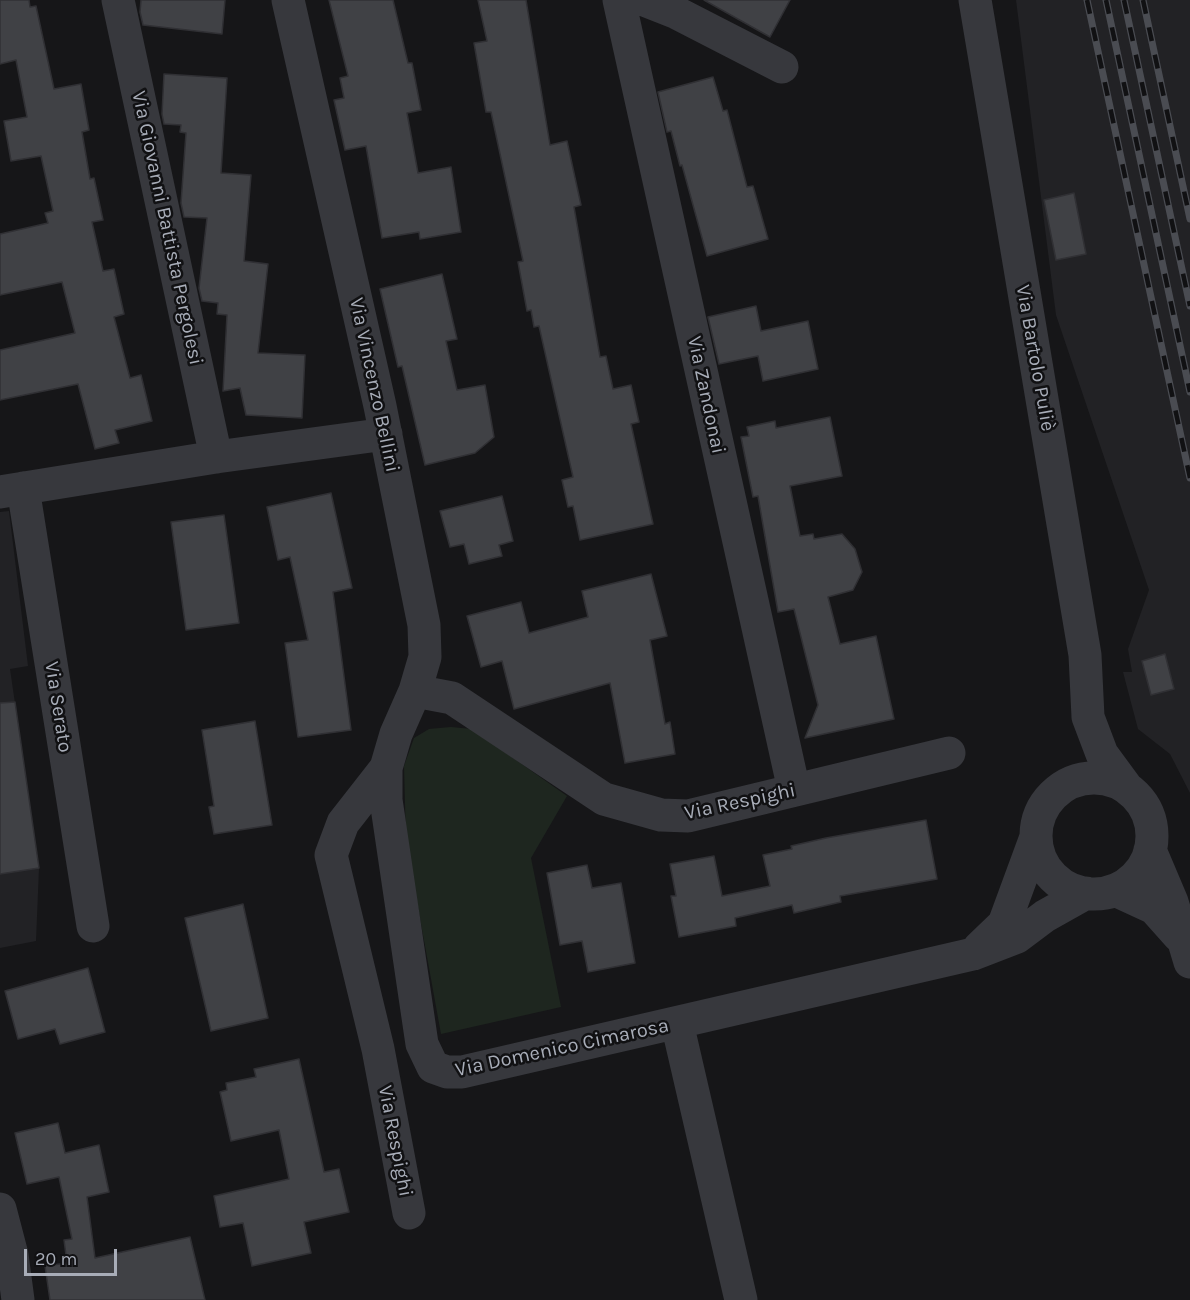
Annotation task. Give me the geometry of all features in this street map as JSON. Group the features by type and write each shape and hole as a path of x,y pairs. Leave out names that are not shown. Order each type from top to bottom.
{"street":[{"name":"Via Giovanni Battista Pergolesi","path":"118,0 216,457"},
{"name":"Via Vincenzo Bellini","path":"288,0 386,434 424,625 425,657 415,691 396,734 386,768"},
{"name":"Via Zandonai","path":"619,0 794,790"},
{"path":"644,0 677,13 782,67"},
{"name":"Via Bartolo Puliè","path":"975,0 1085,655 1088,717 1078,756 1059,789"},
{"name":"Via Serato","path":"93,926 11,490 216,457 386,434"},
{"name":"Via Respighi","path":"415,691 452,698 604,799 661,815 688,816 949,753"},
{"name":"Via Bartolo Puliè","path":"1088,717 1102,754 1127,788"},
{"name":"Via Respighi","path":"386,768 343,823 331,855 378,1049 410,1213"},
{"name":"Via Domenico Cimarosa","path":"386,768 386,800 422,1044 433,1067 447,1072 462,1072 677,1023 741,1300"},
{"path":"677,1023 973,954 1017,937 1045,916 1100,892 1127,883 1137,874 1150,850 1152,836 1145,809 1137,797 1114,781 1086,778 1072,781 1059,789 1049,798 1042,810 1037,823 1036,837 1038,853 1046,868 1056,880 1070,889 1100,892 1154,908 1188,953"},
{"path":"973,954 1004,924 1036,837"},
{"path":"1150,850 1172,902 1188,953"},
{"path":"0,1209 12,1255 18,1300"}],"shaded area":[{"path":"1016,0 1190,0 1190,793 1170,754 1138,729 1123,672 1132,672 1128,649 1149,590 1056,315"},
{"path":"9,511 28,666 10,669 39,868 36,941 0,948 0,512"},
{"path":"451,727 472,729 567,796 531,858 561,1007 441,1034 406,841 404,766 414,738 429,729"}],"building":[{"path":"0,0 29,0 30,7 36,6 54,89 81,84 89,130 82,132 90,179 94,178 103,220 92,222 103,271 114,269 124,314 114,317 130,378 141,375 152,421 115,430 119,443 95,449 78,384 0,400 0,350 75,333 62,282 0,295 0,234 48,223 45,213 53,211 41,156 11,161 4,121 27,117 16,60 0,64"},
{"path":"141,0 225,0 222,34 143,25 140,12"},
{"path":"329,0 393,0 408,63 412,63 421,110 407,113 418,173 451,167 461,232 420,239 419,232 382,238 366,146 345,150 334,100 344,98 340,78 348,76"},
{"path":"478,0 526,0 550,145 567,141 581,205 574,207 600,357 606,356 613,389 631,385 639,422 631,424 653,524 580,540 573,506 568,507 562,480 573,477 539,326 534,327 531,310 527,311 518,262 523,261 491,112 486,112 474,43 487,41"},
{"path":"704,0 790,0 770,37"},
{"path":"164,74 227,78 221,173 251,175 244,261 268,264 258,353 305,355 302,418 246,415 240,388 223,391 227,315 217,314 218,303 202,301 199,288 207,218 184,217 181,203 186,133 180,132 181,125 164,124 162,114"},
{"path":"713,77 723,111 727,110 747,187 753,186 768,239 707,256 682,165 680,166 671,131 667,132 658,92"},
{"path":"1074,193 1086,254 1056,260 1044,200"},
{"path":"442,274 457,339 446,341 457,390 485,385 494,437 475,453 425,465 402,366 398,367 380,289"},
{"path":"756,306 761,331 808,321 818,369 763,381 758,356 719,364 708,317"},
{"path":"830,417 842,476 790,486 800,536 813,534 814,539 842,534 855,549 862,572 853,590 828,597 840,644 876,636 894,719 805,738 818,705 794,609 778,612 758,496 753,497 741,437 749,436 747,427 775,421 776,428"},
{"path":"331,493 352,588 333,592 351,730 298,737 285,643 308,640 290,557 278,560 267,507"},
{"path":"502,496 513,541 499,545 502,556 469,564 464,544 450,547 440,511"},
{"path":"224,515 239,623 186,630 171,522"},
{"path":"651,574 667,636 650,640 665,724 670,722 675,754 625,763 610,683 514,709 502,661 481,667 467,616 521,602 529,633 588,617 582,591"},
{"path":"1165,654 1174,689 1151,695 1142,661"},
{"path":"15,702 39,868 0,874 0,703"},
{"path":"255,721 272,825 214,834 209,807 214,806 202,730"},
{"path":"926,820 937,879 840,896 841,902 794,913 792,905 735,918 736,926 679,937 671,896 676,896 670,864 714,856 722,896 770,886 763,855 826,838"},
{"path":"587,865 592,888 621,883 635,963 588,972 582,941 560,945 547,873"},
{"path":"243,904 268,1018 211,1031 185,918"},
{"path":"88,968 105,1032 60,1044 55,1029 18,1039 5,991"},
{"path":"299,1059 324,1172 339,1169 349,1212 304,1222 311,1253 252,1266 243,1223 220,1227 214,1196 289,1179 279,1130 231,1141 220,1092 227,1090 226,1083 256,1077 254,1069"},
{"path":"58,1123 65,1153 99,1145 109,1192 87,1197 95,1258 190,1237 205,1300 50,1300 45,1266 67,1263 64,1240 72,1239 59,1177 27,1184 15,1133"}],"railway":[{"path":"1087,0 1190,478"},
{"path":"1106,0 1190,392"},
{"path":"1124,0 1190,306"},
{"path":"1143,0 1190,219"}]}
